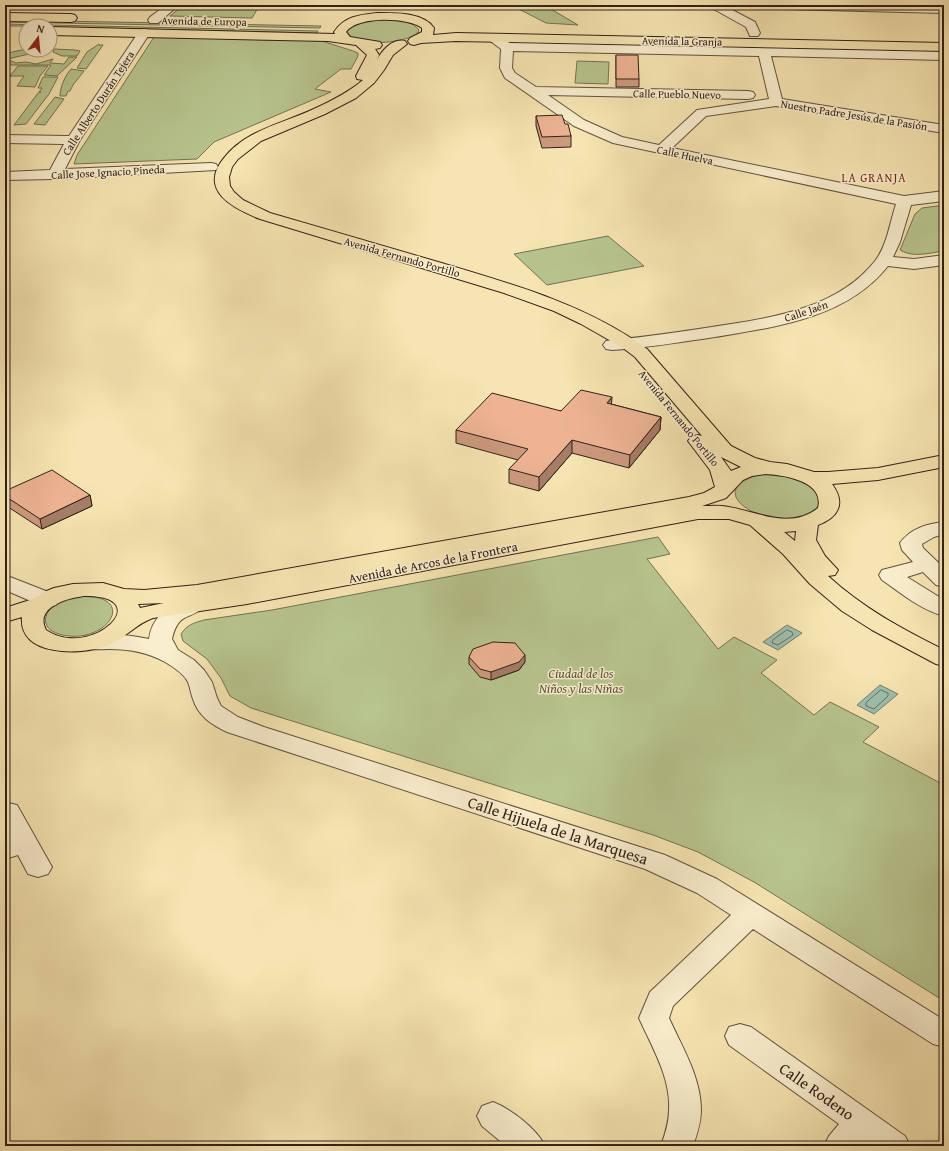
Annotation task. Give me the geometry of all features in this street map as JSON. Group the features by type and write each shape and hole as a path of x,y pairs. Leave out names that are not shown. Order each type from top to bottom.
{"main road":[{"path":"370,18 392,6 403,15 426,25 428,32 419,39"},
{"path":"5,17 83,18"},
{"path":"329,23 392,17 417,21"},
{"name":"Avenida de Europa","path":"58,30 148,24 169,20"},
{"path":"345,38 341,35 341,29 354,21"},
{"name":"Avenida la Granja","path":"417,21 457,27 944,37"},
{"name":"Avenida de Europa","path":"148,24 345,38 360,43 380,45 401,44 419,39"},
{"name":"Avenida la Granja","path":"419,39 449,37 944,47"},
{"path":"211,167 229,147 244,137 315,106 339,94 354,84 366,71 373,58 372,53 360,43"},
{"name":"Avenida Fernando Portillo","path":"401,44 387,52 379,69 369,81 358,90 328,108 256,139 240,150 228,161 221,172 220,179 226,194 245,208 265,216 536,298 587,320 621,345 651,364 724,450 734,457 752,464 772,468"},
{"name":"Avenida Fernando Portillo","path":"211,167 207,179 209,190 222,204 233,212 260,222 524,302 621,345 638,369 715,462 720,469 724,488"},
{"name":"Avenida de Arcos de la Frontera","path":"5,615 45,602 64,592 91,588 135,598 152,598 223,588 691,503 712,497 724,488 730,480 746,471 772,468 787,470 812,478 835,480 944,461"},
{"path":"830,500 854,491 944,474"},
{"name":"Avenida de Arcos de la Frontera","path":"33,628 37,634 46,641 60,645 72,646 93,643 110,636 135,618 148,612 247,597 698,513 728,513 751,520 780,526 798,525 808,523 823,516 829,508 830,500 827,490 812,478"},
{"name":"Avenida de Arcos de la Frontera","path":"724,488 726,502 731,508 751,520"},
{"path":"751,520 776,534 821,583 850,607 882,628 944,660"},
{"path":"808,523 805,540 816,559 840,583 875,608 915,633 944,647"},
{"path":"118,595 128,604 129,612 125,626"},
{"path":"5,629 33,628 33,618 45,602"}],"street":[{"name":"Calle Alberto Durán Tejera","path":"54,175 73,140 148,24 173,5"},
{"path":"714,5 751,25 754,33"},
{"path":"747,5 863,6 944,9"},
{"path":"482,38 494,40 507,47 944,56"},
{"name":"Calle Huelva","path":"507,47 506,68 510,75 579,122 597,132 618,140 661,150 904,201"},
{"path":"764,52 775,99"},
{"name":"Calle Pueblo Nuevo","path":"535,91 687,94 775,99"},
{"name":"Nuestro Padre Jesús de la Pasión","path":"661,150 702,113 775,99 943,130"},
{"path":"5,138 73,140"},
{"name":"Calle Jose Ignacio Pineda","path":"5,176 211,167"},
{"path":"904,201 944,196"},
{"name":"Calle Jaén","path":"621,345 772,322 819,308 848,295 865,281 887,254 904,201"},
{"path":"887,254 906,265 918,262 942,261"},
{"path":"865,281 918,262"},
{"path":"944,528 929,530 917,536 911,543 913,550 944,580"},
{"path":"928,564 890,575 919,595 944,609"},
{"path":"5,582 45,602"},
{"name":"Calle Hijuela de la Marquesa","path":"170,655 160,640 163,625 174,614 193,605"},
{"name":"Calle Hijuela de la Marquesa","path":"125,626 180,661 197,676 208,707 225,721 263,736 656,862 707,886 944,1035"},
{"name":"Calle Hijuela de la Marquesa","path":"93,643 132,642 153,647 170,655"},
{"path":"5,813 8,812 15,846 38,867"},
{"path":"677,1146 685,1113 684,1088 675,1062 654,1018 660,1000 751,913"},
{"name":"Calle Rodeno","path":"740,1036 894,1146"},
{"path":"493,1116 529,1146"},
{"path":"840,1146 860,1122"}],"green space":[{"path":"184,5 272,6 271,8 258,8 252,18 170,16"},
{"path":"511,5 544,5 578,25 546,23"},
{"path":"388,19 409,23 419,30 417,34 402,40 380,43 359,40 351,37 347,31 350,27 360,22"},
{"path":"5,20 18,20 18,22 5,22"},
{"path":"58,21 321,26 320,28 58,23"},
{"path":"5,24 18,24 18,26 5,26"},
{"path":"58,25 318,31 317,33 58,27"},
{"path":"154,37 322,41 358,53 358,56 351,69 341,69 315,89 331,92 214,142 197,159 74,164 77,155"},
{"path":"99,44 103,45 86,69 77,68 87,52"},
{"path":"58,49 80,51 77,56 62,56 58,54"},
{"path":"18,51 18,57 7,59 16,63 26,62 36,64 53,59 50,63 64,64 69,57 77,57 57,76 44,75 51,65 5,65 5,56"},
{"path":"577,61 609,62 608,84 575,83"},
{"path":"18,66 48,66 40,76 35,87 17,86 24,76 10,76"},
{"path":"71,69 84,71 70,91 68,91 66,96 60,96 63,82"},
{"path":"43,77 58,77 49,94 26,124 14,125 38,93 41,92 39,92 42,88 38,88"},
{"path":"55,97 64,99 45,125 34,124"},
{"path":"944,205 944,251 927,254 910,254 900,250 915,214 922,208"},
{"path":"608,236 644,266 547,285 514,254"},
{"path":"761,474 778,474 797,478 806,482 813,487 818,494 820,503 812,512 797,518 780,519 763,516 748,509 738,501 735,491 742,482"},
{"name":"Ciudad de los Niños y las Niñas","path":"658,537 670,554 647,559 718,649 734,637 777,660 761,673 814,715 830,702 879,727 863,742 944,785 944,1001 754,882 698,852 653,835 251,708 230,696 221,678 207,659 183,641 181,634 186,628 204,620 272,610"},
{"path":"78,596 98,598 109,603 113,611 110,620 102,628 91,634 76,636 59,634 52,631 46,623 47,614 50,609 60,602"}],"water":[{"path":"787,625 802,633 778,650 763,642"},
{"path":"880,685 898,694 874,714 857,705"}],"building":[{"path":"616,55 638,55 639,79 616,79"},
{"path":"562,115 565,124 568,124 571,136 542,137 536,116"},
{"path":"581,390 612,397 607,403 661,417 630,455 572,440 539,477 509,469 528,449 456,430 492,393 561,411"},
{"path":"52,470 90,495 40,519 5,496 5,491"},
{"path":"493,642 515,643 525,655 519,662 491,672 480,669 469,657 473,649"}],"district":[{"name":"LA GRANJA","path":"874,178"}]}
